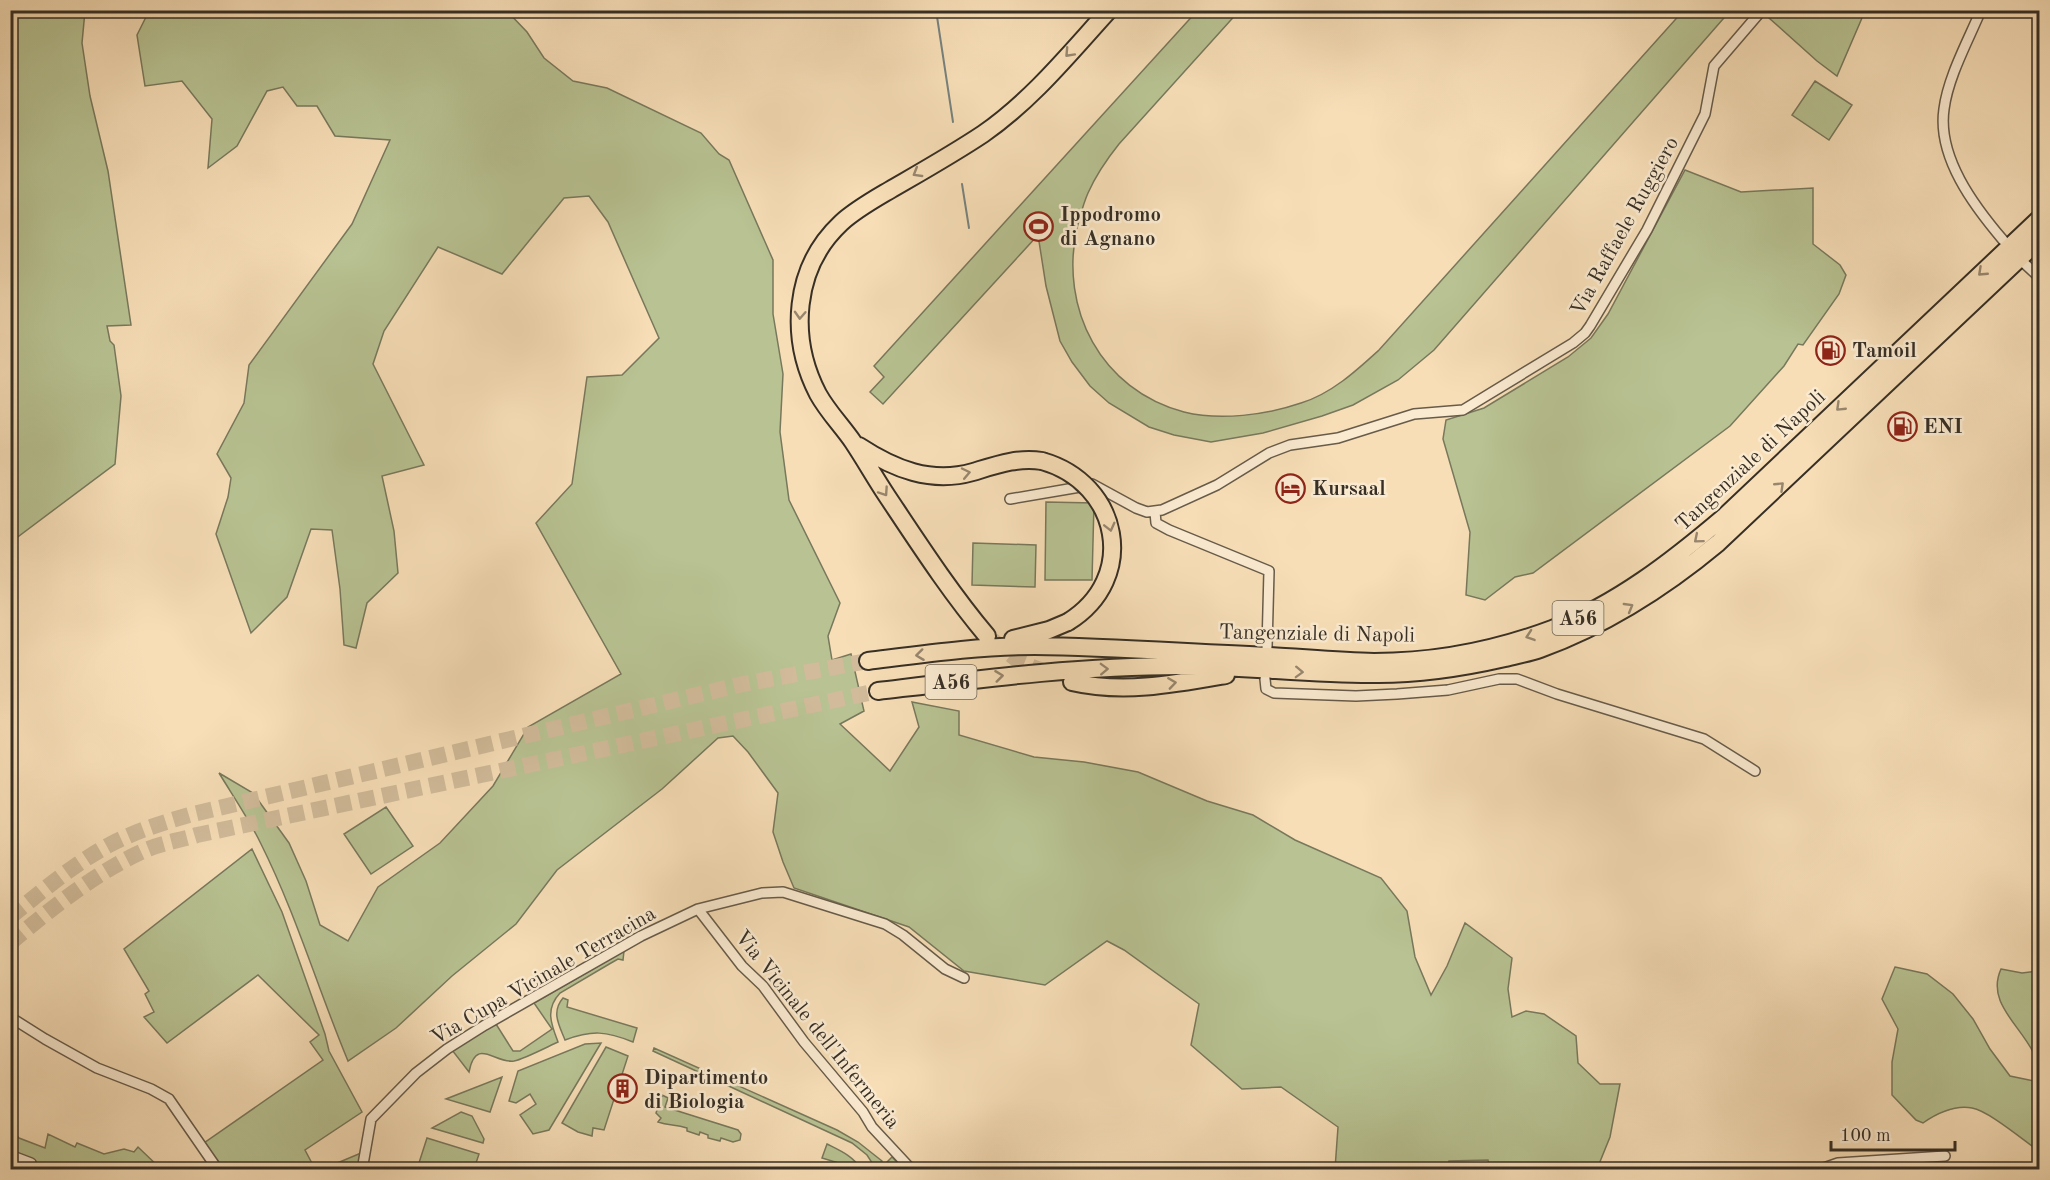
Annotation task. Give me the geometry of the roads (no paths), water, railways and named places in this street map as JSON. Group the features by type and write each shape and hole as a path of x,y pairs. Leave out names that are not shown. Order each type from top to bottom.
{"highway":[{"path":"987,636 928,557 818,393 804,358 801,342 799,330 801,296 817,252 832,232 862,206 983,134 1033,93 1109,10"},
{"name":"Tangenziale di Napoli","path":"868,660 972,649 1034,646 1376,662 1468,653 1552,629 1580,617 1639,584 1686,549 1725,516 2040,218"},
{"name":"Tangenziale di Napoli","path":"878,691 1024,673 1181,666 1260,674 1373,674 1450,668 1539,650 1626,610 1672,579 1718,543 2040,239"},
{"path":"853,443 882,461 927,476 967,473 1016,460 1042,461 1061,468 1086,484 1102,504 1112,535 1111,565 1104,585 1088,607 1068,622 1028,636 972,649"},
{"path":"1072,682 1091,687 1136,688 1260,674"}],"street":[{"name":"Via Raffaele Ruggiero","path":"1155,512 1197,495 1269,453 1290,445 1338,438 1414,414 1463,410 1580,338 1590,326 1647,230 1681,165 1705,114 1714,66 1762,10"},
{"path":"1981,10 1950,86 1943,110 1943,131 1955,168 1968,195 2003,240"},
{"path":"2025,264 2040,278"},
{"path":"1092,484 1136,508 1155,512 1156,523 1168,530 1269,571 1267,647"},
{"path":"1010,499 1080,487"},
{"path":"1260,674 1266,689 1274,693 1356,696 1448,690 1499,679 1517,679 1568,698 1704,739 1755,771"},
{"name":"Via Cupa Vicinale Terracina","path":"362,1170 371,1119 416,1073 447,1049 485,1025 641,936 698,909 762,893 783,892 885,924 903,935 945,969 964,978"},
{"name":"Via Vicinale dell'Infermeria","path":"698,909 742,966 763,986 872,1127 912,1170"},
{"path":"10,1017 79,1059 151,1089 168,1099 184,1118 218,1170"},
{"path":"10,1155 31,1163 29,1170"},
{"path":"1818,1170 1838,1163 1945,1156"}],"waterway":[{"path":"936,10 953,122"},
{"path":"962,184 969,228"}],"tunnel":[{"path":"992,640 1020,662 1050,674"},
{"path":"10,917 59,878 120,839 189,815 743,684 868,661"},
{"path":"10,943 93,879 129,858 160,845 197,835 878,691"}],"place":[{"name":"Ippodromo di Agnano","path":"1039,226"},
{"name":"Tamoil","path":"1831,350"},
{"name":"ENI","path":"1902,426"},
{"name":"Kursaal","path":"1291,488"},
{"name":"Dipartimento di Biologia","path":"623,1089"}]}
